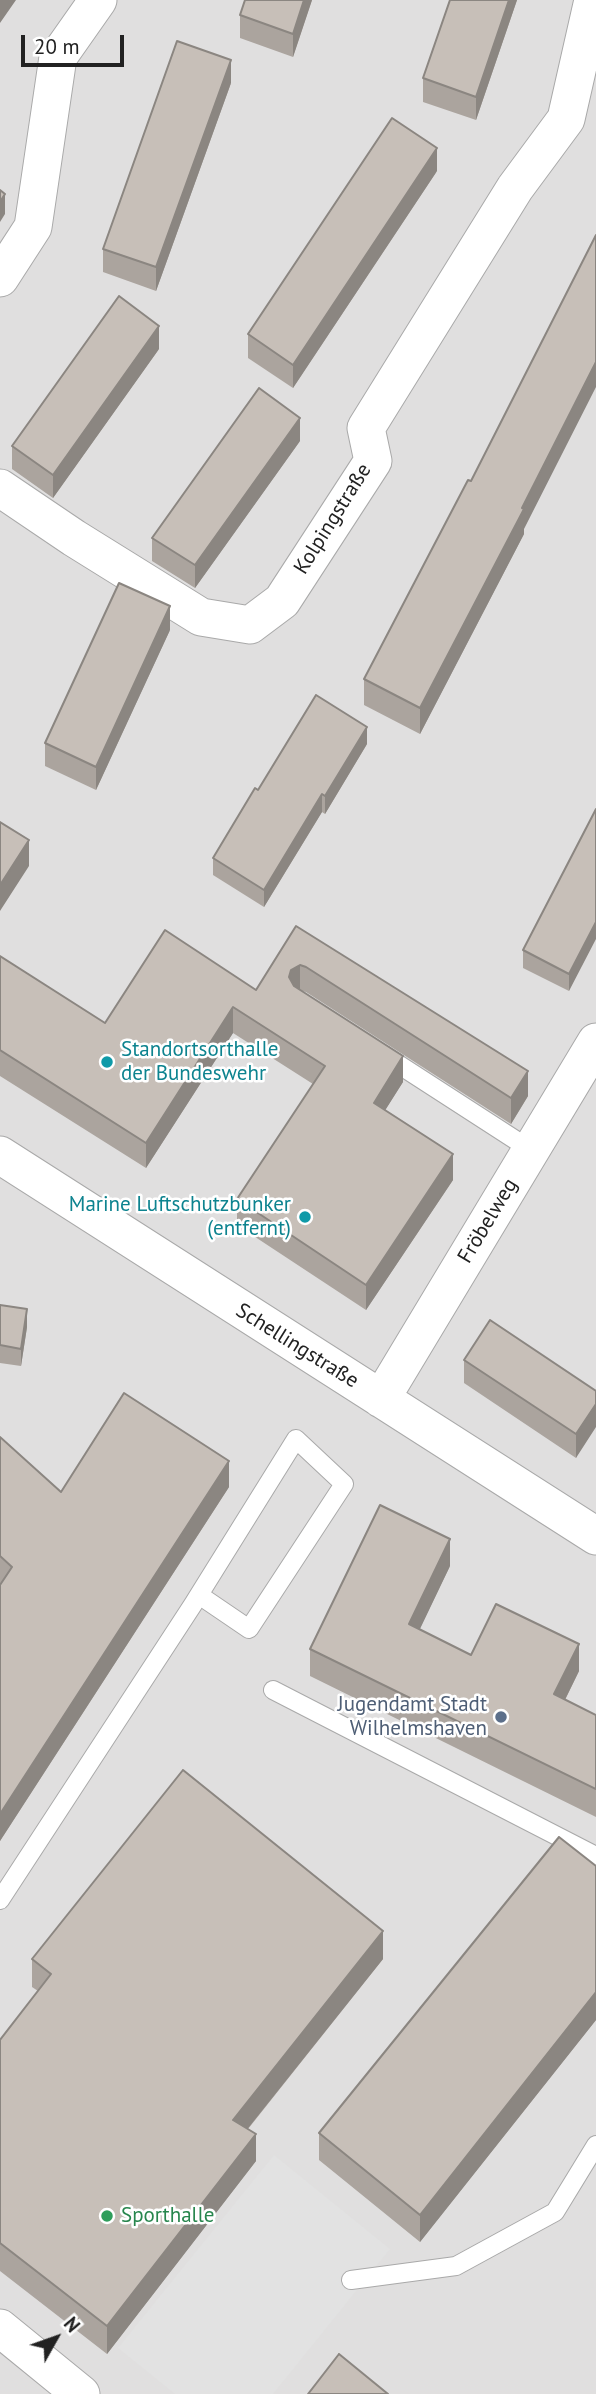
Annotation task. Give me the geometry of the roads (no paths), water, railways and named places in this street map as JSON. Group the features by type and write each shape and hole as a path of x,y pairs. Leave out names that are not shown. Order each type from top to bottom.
{"street":[{"path":"0,278 33,227 58,57 98,0"},
{"name":"Kolpingstraße","path":"0,488 74,538 201,617 250,625 282,601 373,460 366,428 515,188 566,119 593,0"},
{"name":"Fröbelweg","path":"381,1399 596,1042"},
{"name":"Schellingstraße","path":"0,1155 596,1536"},
{"path":"6,2345 81,2394"}],"lane":[{"path":"370,1046 531,1150"},
{"path":"0,1900 192,1606 199,1595 249,1629 344,1484 296,1438 192,1606"},
{"path":"273,1690 596,1856"},
{"path":"351,2280 456,2266 555,2212 596,2146"}],"place":[{"name":"Standortsorthalle der Bundeswehr","path":"107,1062"},
{"name":"Marine Luftschutzbunker (entfernt)","path":"305,1217"},
{"name":"Jugendamt Stadt Wilhelmshaven","path":"501,1717"},
{"name":"Sporthalle","path":"107,2216"}]}
